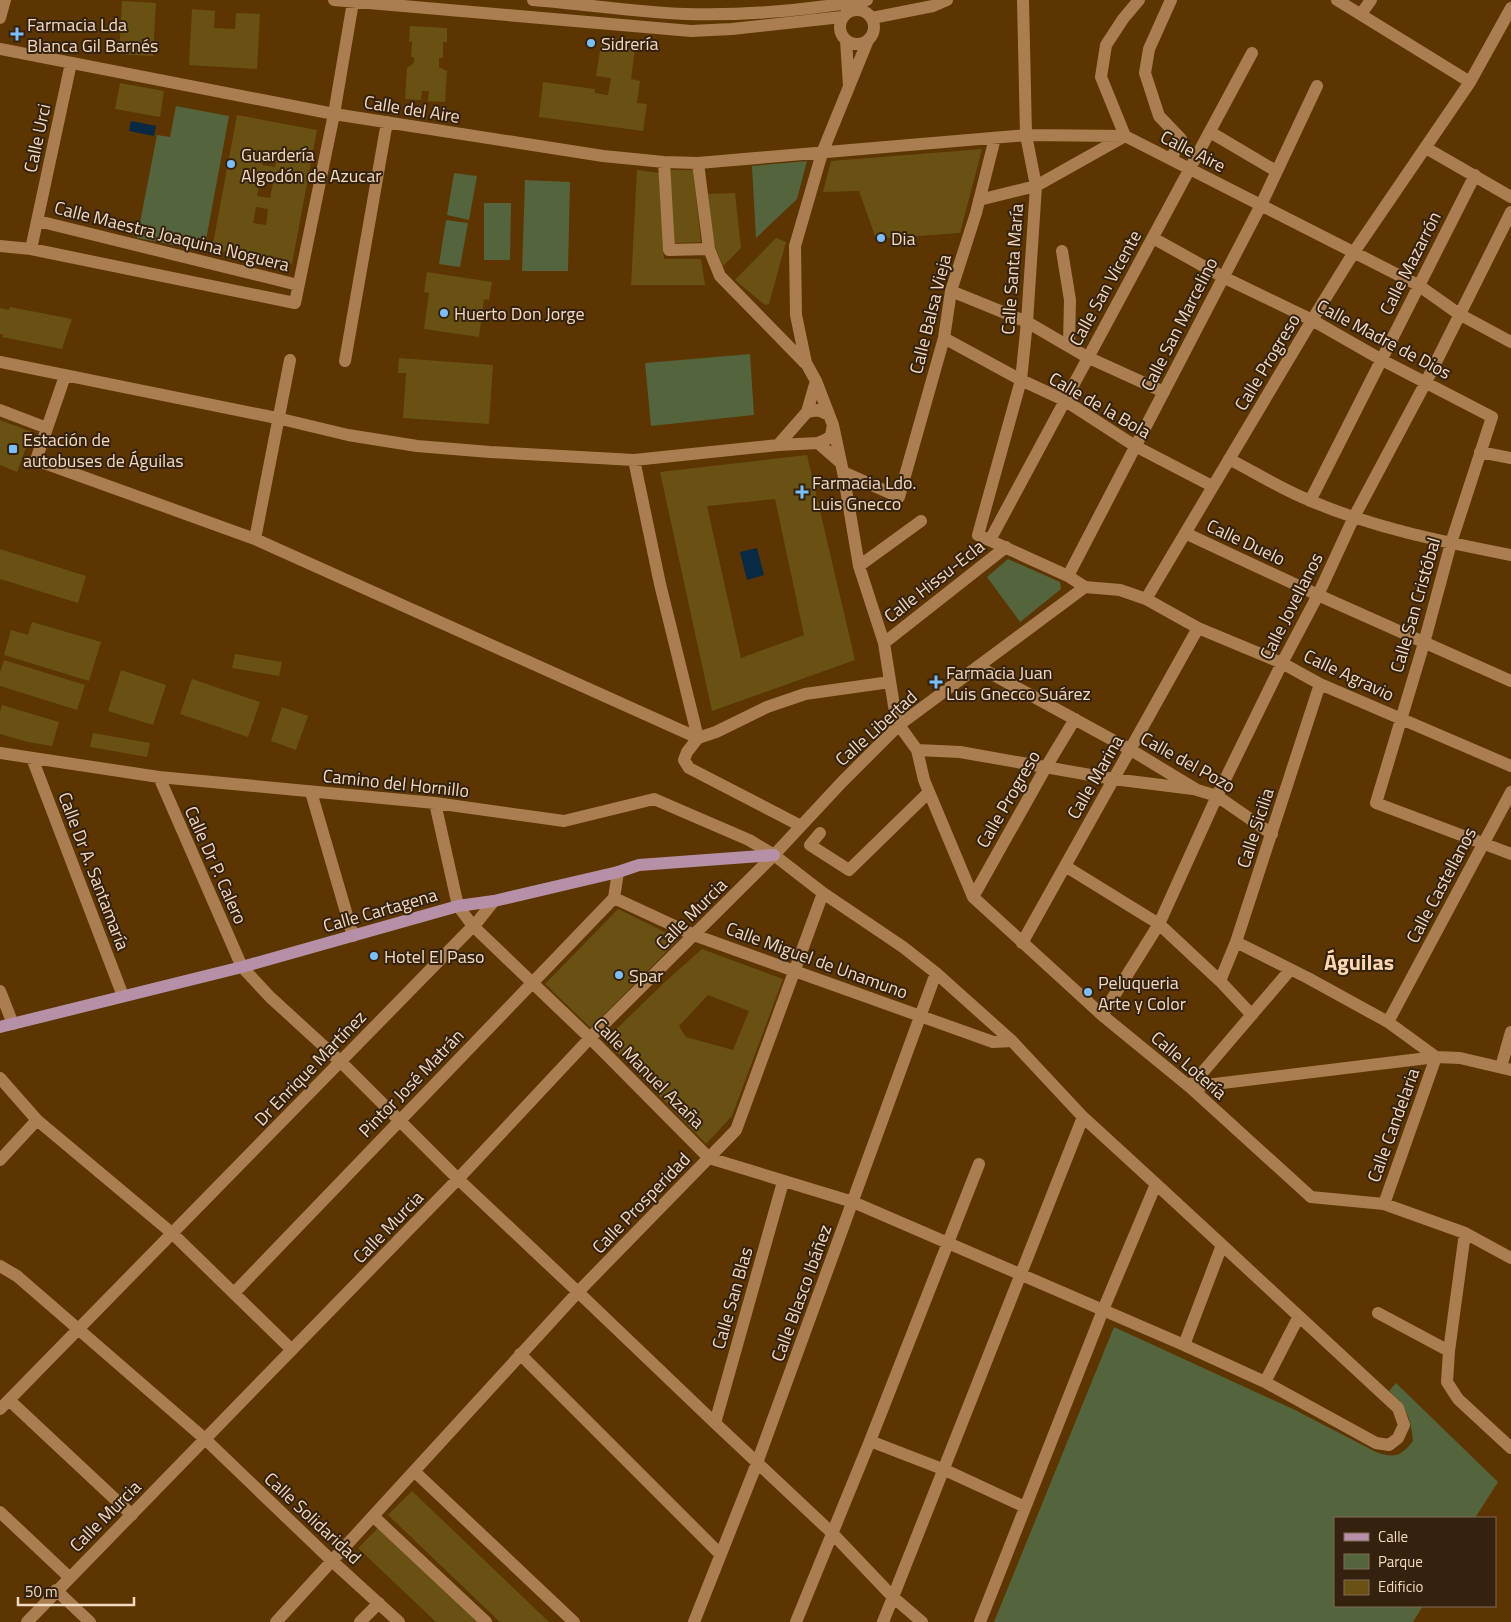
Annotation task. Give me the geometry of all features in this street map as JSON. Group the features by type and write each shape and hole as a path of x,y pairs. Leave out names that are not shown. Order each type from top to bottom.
{"main road":[{"name":"Calle Cartagena","path":"0,1027 242,967 458,906 494,901 618,872 639,865 774,856"}],"street":[{"path":"0,18 5,0"},
{"path":"334,0 691,30 842,18 850,12 859,10 867,13 872,18 874,30 868,40 822,153 794,246 796,315 806,363"},
{"path":"533,0 683,14 731,14 825,7 867,0"},
{"path":"872,18 933,6 947,0"},
{"name":"Calle Santa María","path":"990,540 978,535 1021,380 1027,322 1036,186 1026,134 1023,0"},
{"path":"979,200 1036,186 1126,136 1101,77 1106,45 1123,19 1139,0"},
{"path":"1171,0 1149,49 1145,72 1159,116 1181,139 1171,159"},
{"path":"1337,0 1470,82"},
{"path":"1362,14 1371,0"},
{"path":"0,246 30,248 295,303 334,114 353,2"},
{"name":"Calle Progreso","path":"1146,599 1312,320 1354,252 1470,82 1511,8"},
{"path":"842,18 840,30 846,40 849,88"},
{"path":"846,40 857,45 868,40"},
{"name":"Calle del Aire","path":"0,49 334,114 603,156 664,162 698,163 822,153"},
{"name":"Calle San Vicente","path":"990,540 1252,53"},
{"name":"Calle Urci","path":"30,248 38,221 71,63"},
{"name":"Calle San Marcelino","path":"1068,576 1261,205 1317,86"},
{"path":"345,361 387,122"},
{"path":"1210,132 1276,171"},
{"name":"Calle Aire","path":"822,153 1026,134 1126,136 1189,170 1418,285 1459,314 1511,342"},
{"name":"Calle Balsa Vieja","path":"842,468 899,497 944,338 951,291 979,200 995,138"},
{"path":"1426,148 1511,196"},
{"path":"664,162 670,250 709,249"},
{"path":"698,163 709,249 720,276 806,363 816,381 831,420 842,468 859,566 884,643 894,706 900,725 917,750 960,752 1113,779 1198,790"},
{"name":"Calle Mazarrón","path":"1310,501 1475,175"},
{"name":"Calle Jovellanos","path":"1102,1015 1159,924 1217,796 1282,663 1318,595 1354,517 1426,382 1511,212"},
{"name":"Calle Maestra Joaquina Noguera","path":"38,221 298,285"},
{"name":"Calle Madre de Dios","path":"1153,238 1223,277 1312,320 1382,360 1492,417"},
{"path":"1062,251 1070,300 1069,345"},
{"path":"951,291 1027,322 1087,357 1164,392"},
{"name":"Calle de la Bola","path":"944,338 1021,380 1064,400 1135,446 1212,486"},
{"path":"255,539 277,418 290,360"},
{"path":"0,362 277,418 348,435 417,446 490,452 634,460 815,443 828,439 833,430 831,420 818,410 804,417 778,445"},
{"path":"65,376 36,460 255,539 698,738"},
{"path":"816,381 800,432 807,441 815,443 842,468"},
{"path":"0,410 47,428"},
{"name":"Calle San Cristóbal","path":"1482,845 1376,803 1424,643 1450,543 1492,417"},
{"path":"1480,452 1511,458"},
{"path":"1229,459 1310,501 1354,517 1450,543 1511,556"},
{"path":"634,460 660,584 698,738"},
{"path":"859,566 921,521"},
{"name":"Calle Duelo","path":"1185,533 1511,681"},
{"path":"990,540 1068,576 1084,587"},
{"name":"Calle Hissu-Ecla","path":"884,643 1006,547"},
{"name":"Calle Agravio","path":"1084,587 1120,590 1146,599 1198,628 1282,663 1320,684 1511,766"},
{"name":"Calle Libertad","path":"774,856 842,782 900,725 1084,587"},
{"name":"Calle Marina","path":"1022,943 1198,628"},
{"name":"Calle del Pozo","path":"979,667 1075,719 1198,790 1217,796 1272,834"},
{"path":"801,826 689,768 684,760 687,752 698,738 716,732 767,707 806,694 890,682"},
{"name":"Calle Sicilia","path":"1220,981 1236,942 1320,684"},
{"name":"Calle Progreso","path":"973,897 1046,766 1075,719"},
{"name":"Calle Lotería","path":"917,750 924,780 973,897 1102,1015 1190,1087 1311,1197 1384,1204 1465,1233 1511,1258"},
{"name":"Camino del Hornillo","path":"0,753 159,777 435,803 564,820 654,799 749,840 903,947 936,973 1012,1041 1083,1117 1299,1316"},
{"name":"Calle Dr A. Santamaría","path":"32,758 124,996"},
{"name":"Calle Dr P. Calero","path":"159,777 242,967 270,997 400,1119 458,1179 832,1533 893,1597 922,1622"},
{"path":"311,792 353,936"},
{"path":"820,832 810,845 849,870 929,792"},
{"name":"Calle Castellanos","path":"1388,1022 1511,792"},
{"path":"435,803 458,906"},
{"path":"1482,845 1511,854"},
{"name":"Calle Murcia","path":"27,1622 56,1590 132,1515 458,1179 590,1038 774,856"},
{"path":"1065,866 1159,924 1220,981 1252,1015"},
{"path":"614,898 618,872"},
{"name":"Calle Prosperidad","path":"332,1561 578,1292 736,1130 823,893"},
{"name":"Calle Miguel de Unamuno","path":"614,898 694,935 794,971 993,1042 1012,1041"},
{"name":"Pintor José Matrán","path":"234,1293 614,898"},
{"name":"Dr Enrique Martínez","path":"5,1405 77,1329 173,1234 473,926 494,901"},
{"name":"Calle Manuel Azaña","path":"458,906 473,926 590,1038 709,1158 853,1202 1265,1382 1376,1443 1388,1445 1398,1438 1404,1425 1398,1408 1299,1316"},
{"name":"Calle Candelaria","path":"1236,942 1388,1022 1436,1058 1460,1058 1506,1068"},
{"path":"1190,1087 1290,970"},
{"name":"Calle Blasco Ibáñez","path":"694,1622 757,1463 936,973"},
{"path":"0,991 13,1024"},
{"path":"1506,1068 1511,1032"},
{"path":"1190,1087 1436,1058"},
{"name":"Calle Candelaria","path":"1384,1204 1436,1058"},
{"path":"0,1078 37,1120 173,1234 292,1350"},
{"path":"883,1622 1083,1117"},
{"path":"0,1160 37,1120"},
{"path":"796,1622 870,1441 979,1164"},
{"name":"Calle San Blas","path":"715,1423 783,1182"},
{"path":"980,1622 1103,1310 1156,1184"},
{"path":"1465,1233 1449,1351 1447,1382 1458,1399 1511,1448"},
{"path":"1184,1345 1222,1245"},
{"name":"Calle Solidaridad","path":"0,1266 17,1276 205,1439 332,1561 399,1622"},
{"path":"1378,1313 1449,1351"},
{"path":"1265,1382 1299,1316"},
{"path":"520,1354 720,1554"},
{"path":"5,1405 132,1515"},
{"path":"870,1441 944,1470 1025,1507"},
{"path":"414,1471 574,1622"},
{"path":"0,1512 69,1578"},
{"path":"373,1516 486,1622"},
{"path":"276,1622 332,1561"},
{"path":"56,1590 90,1622"},
{"path":"360,1622 379,1603"}],"green space":[{"path":"176,106 229,116 204,251 137,238 157,135 170,137"},
{"path":"807,161 797,199 756,238 752,166"},
{"path":"454,173 477,176 469,220 447,215"},
{"path":"525,180 570,182 568,271 522,271"},
{"path":"484,203 511,203 510,260 484,260"},
{"path":"446,220 468,223 460,267 439,264"},
{"path":"750,354 754,415 651,426 645,363"},
{"path":"1008,559 1060,582 1061,589 1020,622 987,577"},
{"path":"1114,1327 1295,1410 1376,1452 1393,1456 1405,1450 1413,1441 1407,1413 1400,1402 1389,1391 1396,1383 1498,1482 1476,1517 1334,1517 1334,1607 1422,1607 1413,1622 994,1622"}],"water":[{"path":"131,121 156,126 154,136 129,131"},
{"path":"757,548 764,575 747,580 740,552"}],"building":[{"path":"122,1 156,3 153,56 119,54"},
{"path":"192,9 215,11 214,28 235,29 236,13 260,14 257,69 189,65"},
{"path":"410,26 447,28 447,42 443,42 443,58 439,58 439,67 447,71 445,102 428,101 429,91 422,91 421,100 405,99 407,68 414,63 414,57 411,57 412,41 409,42"},
{"path":"602,37 636,42 631,79 640,81 637,103 647,104 643,131 539,117 543,82 595,89 595,93 608,95 611,78 596,76"},
{"path":"120,83 164,91 160,117 115,109"},
{"path":"237,115 317,130 292,264 212,249","holes":["265,150 278,152 275,167 262,165","260,181 273,183 270,198 257,196","256,207 268,209 266,225 253,223"]},
{"path":"982,149 960,233 876,239 859,191 823,192 831,161"},
{"path":"637,170 659,173 664,259 701,259 705,285 631,285"},
{"path":"670,170 693,170 701,242 674,243"},
{"path":"735,193 741,248 723,266 714,244 708,194"},
{"path":"776,238 786,242 769,304 765,305 735,280"},
{"path":"427,272 492,282 489,300 484,299 479,337 424,329 429,293 424,292"},
{"path":"10,307 72,319 62,349 2,337 3,334 0,334 0,308 9,310"},
{"path":"399,358 493,365 489,424 403,418 406,373 398,373"},
{"name":"Estación de autobuses de Águilas","path":"0,420 32,432 17,472 0,465"},
{"path":"807,455 855,660 712,711 660,472","holes":["775,499 804,635 741,658 707,506"]},
{"path":"0,549 86,576 78,603 0,579"},
{"path":"32,622 101,642 89,681 4,655 11,630 28,635"},
{"path":"235,654 282,662 279,676 232,668"},
{"path":"4,660 85,685 77,710 0,686 0,672"},
{"path":"121,670 166,685 153,725 108,711"},
{"path":"192,679 260,702 248,737 180,714"},
{"path":"2,705 59,722 52,746 0,734 0,712"},
{"path":"282,707 308,716 296,750 271,741"},
{"path":"93,733 150,743 147,757 90,747"},
{"path":"618,909 679,939 591,1028 545,984"},
{"path":"702,949 783,979 732,1116 706,1144 605,1040","holes":["708,995 749,1011 733,1050 686,1037 679,1026"]},
{"path":"412,1491 549,1622 500,1622 388,1515"},
{"path":"378,1528 477,1622 436,1622 358,1548"}],"place":[{"name":"Farmacia Lda Blanca Gil Barnés","path":"17,34"},
{"name":"Sidrería","path":"591,43"},
{"name":"Guardería Algodón de Azucar","path":"231,164"},
{"name":"Dia","path":"881,238"},
{"name":"Huerto Don Jorge","path":"444,313"},
{"name":"Estación de autobuses de Águilas","path":"13,449"},
{"name":"Farmacia Ldo. Luis Gnecco","path":"802,492"},
{"name":"Farmacia Juan Luis Gnecco Suárez","path":"936,682"},
{"name":"Hotel El Paso","path":"374,956"},
{"name":"Spar","path":"619,975"},
{"name":"Peluqueria Arte y Color","path":"1088,992"}],"district":[{"name":"Águilas","path":"1359,962"}]}
